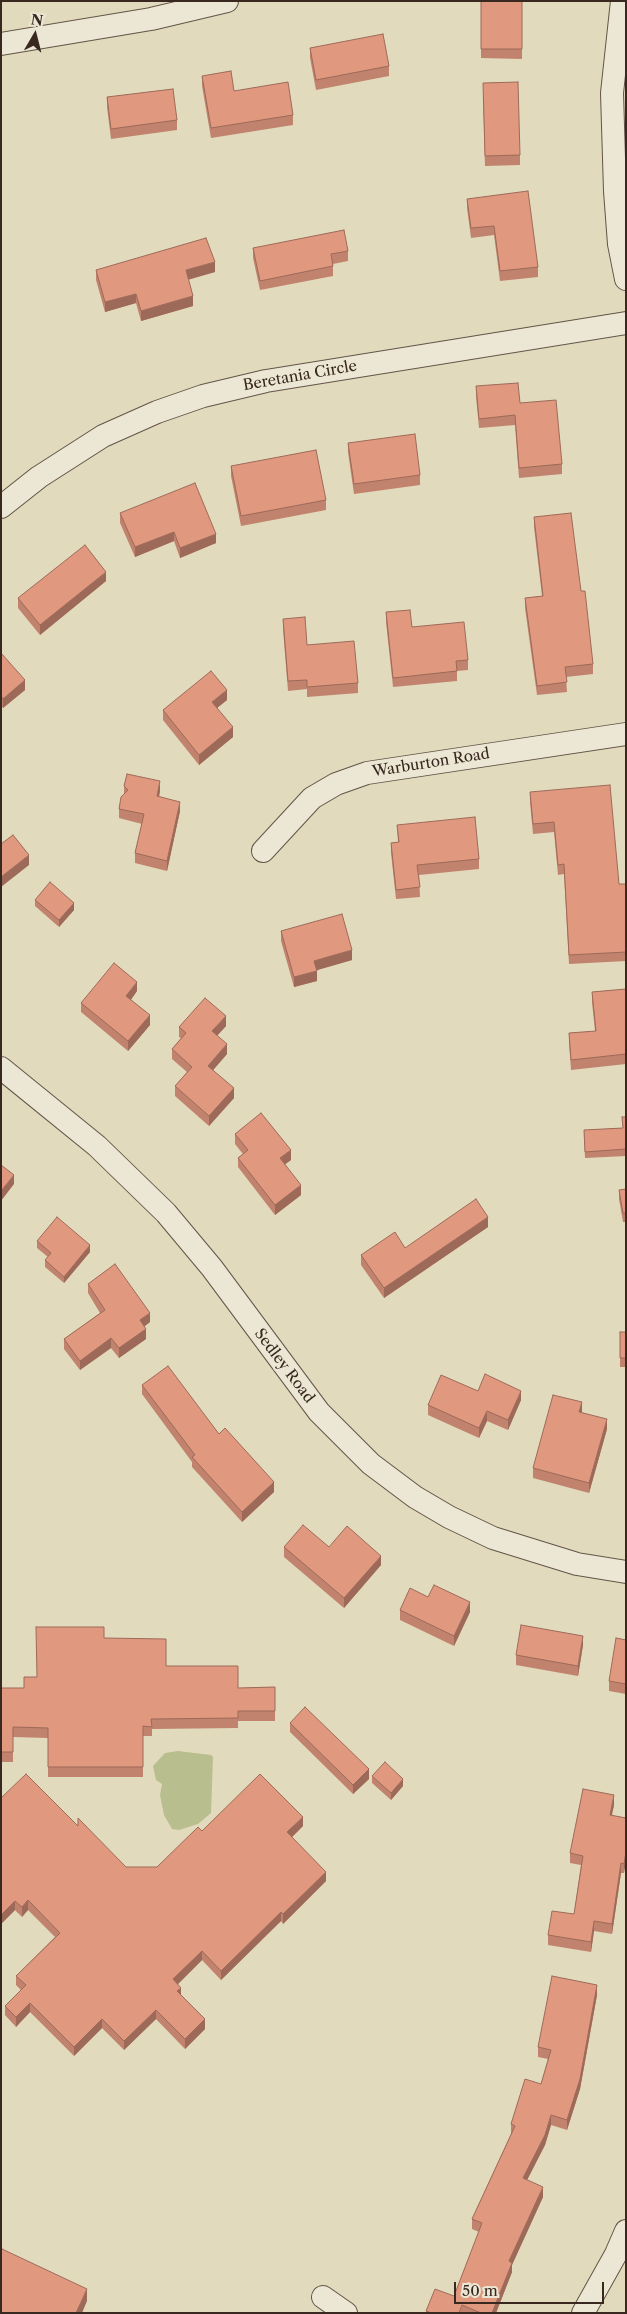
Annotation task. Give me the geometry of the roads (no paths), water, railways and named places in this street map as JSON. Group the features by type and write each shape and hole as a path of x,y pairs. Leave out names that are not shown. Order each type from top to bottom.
{"street":[{"path":"1,44 155,19 226,1"},
{"path":"622,1 612,93 615,191 619,244 626,279"},
{"name":"Beretania Circle","path":"1,507 39,477 103,436 157,412 203,396 266,381 626,323"},
{"name":"Warburton Road","path":"263,851 312,798 336,784 367,773 626,734"},
{"name":"Sedley Road","path":"1,1068 97,1146 141,1186 212,1268 319,1412 372,1464 422,1501 493,1538 577,1564 626,1572"},
{"path":"584,2313 616,2254 626,2231"},
{"path":"322,2297 346,2313"}]}
